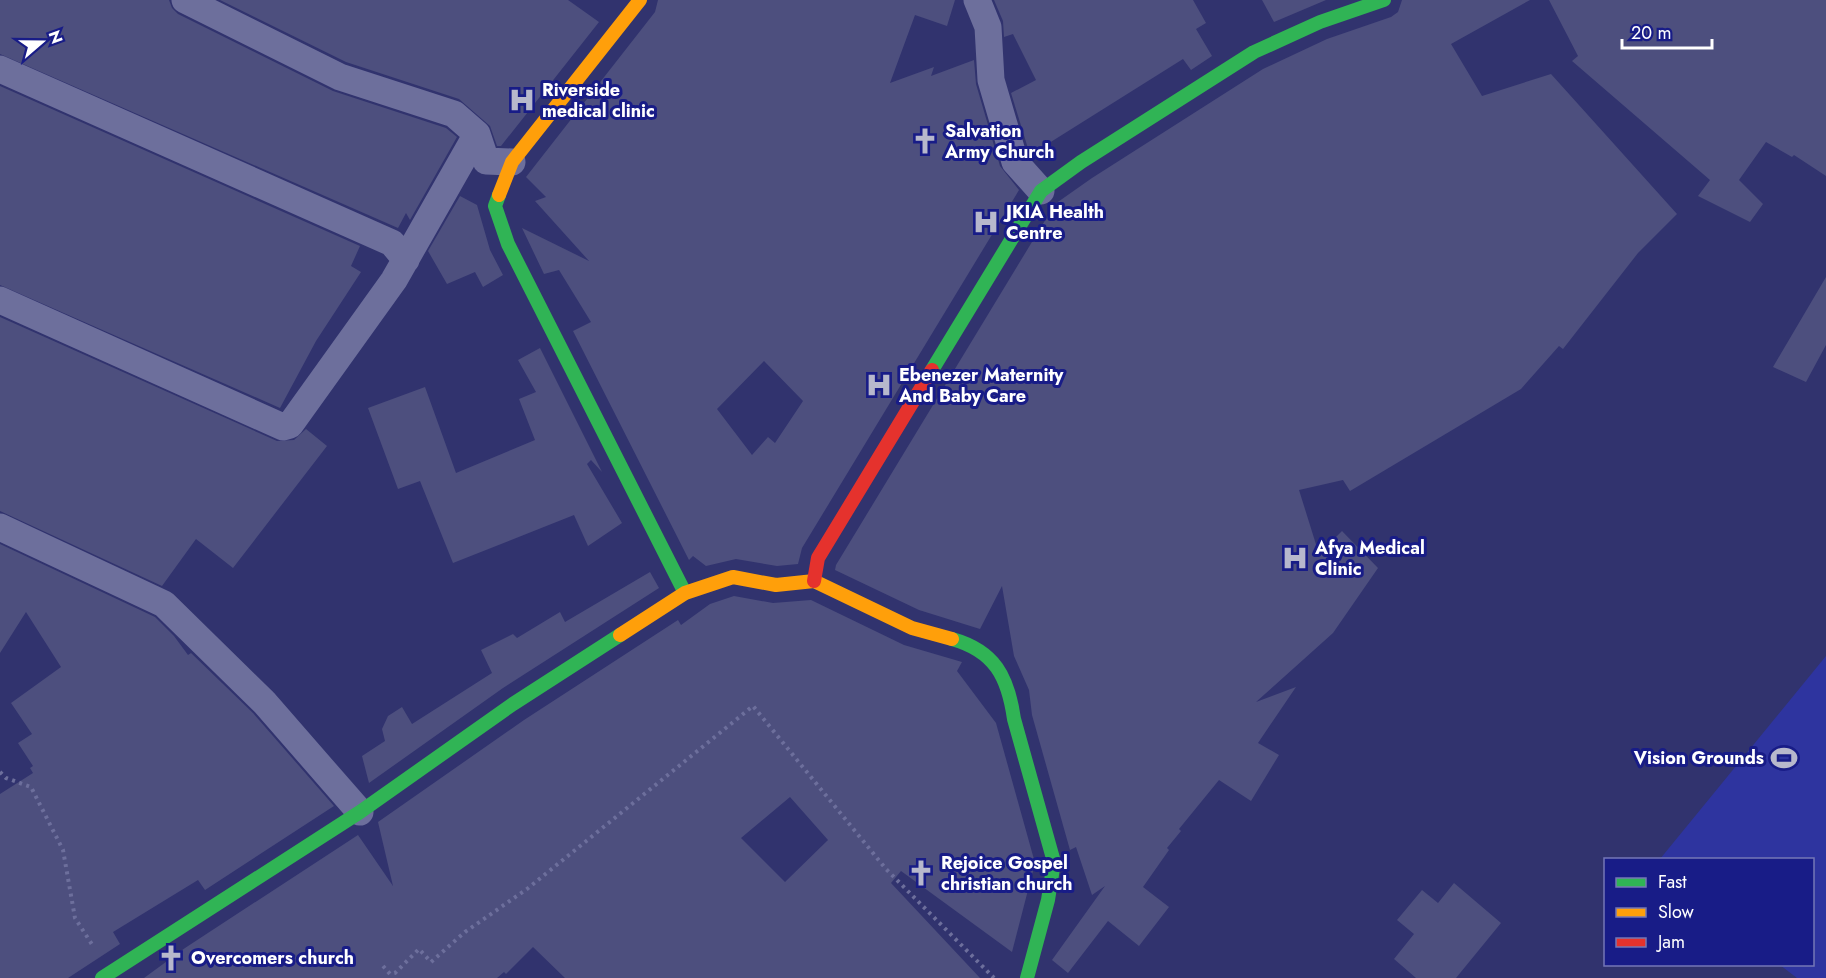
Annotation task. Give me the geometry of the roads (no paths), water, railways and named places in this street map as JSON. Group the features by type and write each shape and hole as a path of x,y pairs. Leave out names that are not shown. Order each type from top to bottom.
{"street":[{"path":"185,0 340,77 454,114 477,134 486,161 512,162"},
{"path":"640,0 512,162 495,206 508,244 685,593"},
{"path":"977,0 988,27 991,80 1015,162 1041,191"},
{"path":"814,581 818,558 1041,191 1081,162 1254,52 1320,22 1384,0"},
{"path":"0,69 392,243 406,260"},
{"path":"0,300 283,427 290,425 406,260 477,134"},
{"path":"0,527 164,604 264,702 360,812"},
{"path":"106,976 360,812 513,704 685,593 733,577 776,585 814,581 912,628 967,643 999,666 1011,697 1014,719 1054,862 1048,900 1027,978"}],"place":[{"name":"Riverside medical clinic","path":"522,100"},
{"name":"Salvation Army Church","path":"925,141"},
{"name":"JKIA Health Centre","path":"986,222"},
{"name":"Ebenezer Maternity And Baby Care","path":"879,385"},
{"name":"Afya Medical Clinic","path":"1295,558"},
{"name":"Vision Grounds","path":"1784,758"},
{"name":"Rejoice Gospel christian church","path":"921,873"},
{"name":"Overcomers church","path":"171,958"}]}
